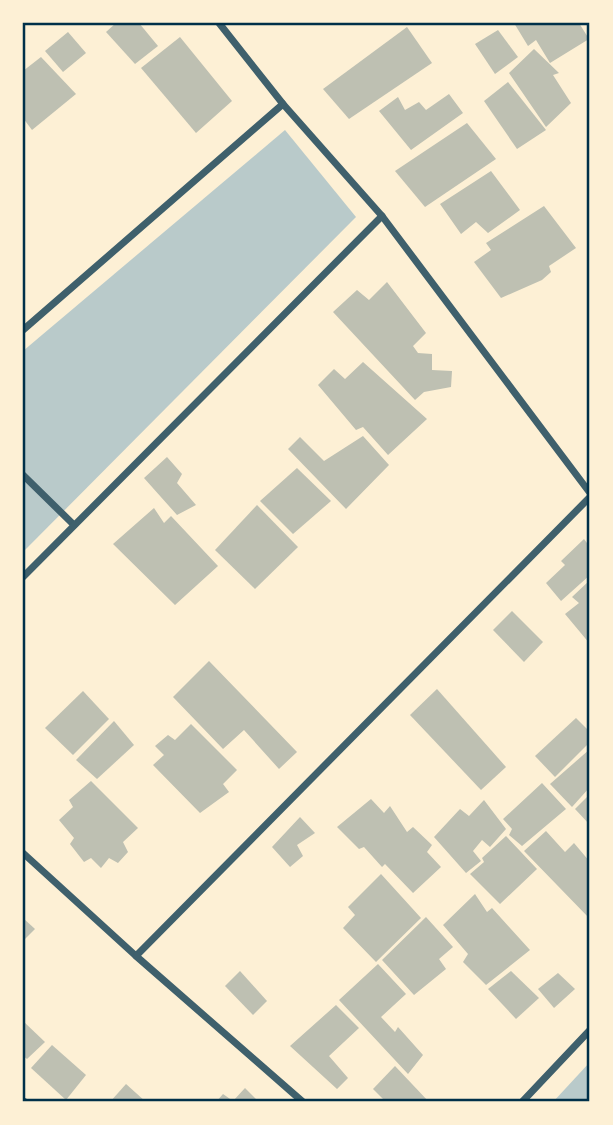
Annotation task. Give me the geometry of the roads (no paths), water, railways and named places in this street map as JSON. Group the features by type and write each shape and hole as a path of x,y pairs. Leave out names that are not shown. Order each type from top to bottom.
{"street":[{"path":"136,956 590,495 382,216 283,104 219,23"},
{"path":"23,330 283,104"},
{"path":"23,577 382,216"},
{"path":"23,475 74,525"},
{"path":"23,853 303,1102"},
{"path":"522,1102 590,1030"}]}
